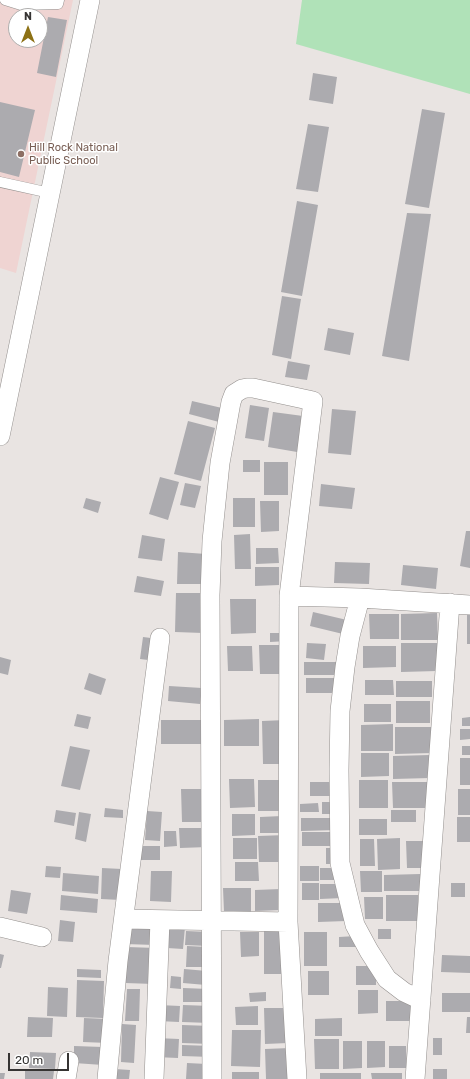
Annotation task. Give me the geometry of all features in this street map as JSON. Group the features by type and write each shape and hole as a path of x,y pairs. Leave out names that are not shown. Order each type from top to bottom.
{"street":[{"path":"0,436 90,0"},
{"path":"212,1079 210,595 212,541 220,463 231,402 234,394 242,389 253,388 313,401 289,596 288,922 296,1079"},
{"path":"289,596 360,598 470,605"},
{"path":"360,598 350,636 340,711 340,863 354,925 387,979 404,992 421,1000"},
{"path":"415,1079 450,603"},
{"path":"107,1079 118,961 160,638"},
{"path":"124,919 288,922"},
{"path":"154,1079 160,920"},
{"path":"0,927 42,937"}],"lane":[{"path":"5,0 21,5 58,4 59,0"},
{"path":"0,182 50,194"}],"shaded area":[{"name":"Hill Rock National Public School","path":"0,0 73,0 16,273 0,268"}],"green space":[{"path":"302,0 470,0 470,94 296,44"}],"building":[{"path":"48,17 67,20 56,77 37,73 42,48 48,48"},
{"path":"313,73 337,77 333,104 309,100"},
{"path":"0,102 35,110 19,177 0,172"},
{"path":"422,109 445,113 429,208 405,204"},
{"path":"308,124 329,127 318,192 296,189"},
{"path":"297,201 318,205 302,296 281,292"},
{"path":"407,213 431,214 409,361 382,356"},
{"path":"282,296 301,299 291,359 272,355"},
{"path":"328,328 354,333 350,355 324,350"},
{"path":"288,361 310,365 307,380 285,377"},
{"path":"192,401 222,408 219,422 189,414"},
{"path":"250,405 269,408 264,441 245,438"},
{"path":"332,409 356,411 351,455 328,453"},
{"path":"273,412 303,416 297,452 268,447"},
{"path":"188,421 215,428 201,481 174,474"},
{"path":"243,460 260,460 260,472 243,472"},
{"path":"264,462 288,462 288,495 264,495"},
{"path":"160,477 179,482 168,520 149,514"},
{"path":"185,483 201,486 195,508 180,505"},
{"path":"321,484 355,488 352,509 319,506"},
{"path":"86,498 101,502 98,513 83,508"},
{"path":"233,498 255,498 255,527 233,527"},
{"path":"260,501 279,501 279,531 261,532"},
{"path":"466,531 470,531 470,568 460,566"},
{"path":"250,534 251,569 235,569 234,535"},
{"path":"142,535 165,539 162,561 138,558"},
{"path":"256,548 278,548 279,563 256,564"},
{"path":"178,552 206,554 206,584 177,584"},
{"path":"335,562 370,563 369,584 334,583"},
{"path":"403,565 438,568 436,589 401,585"},
{"path":"255,567 279,567 279,585 255,586"},
{"path":"137,576 164,581 161,596 134,592"},
{"path":"176,593 204,593 203,633 175,632"},
{"path":"230,599 256,599 256,633 231,634"},
{"path":"467,611 470,611 470,644 467,644"},
{"path":"313,612 347,620 343,634 310,626"},
{"path":"437,613 438,640 401,640 401,614"},
{"path":"369,614 399,614 399,639 370,639"},
{"path":"270,633 288,633 288,641 270,642"},
{"path":"143,637 159,639 156,661 140,659"},
{"path":"307,643 326,644 324,660 306,658"},
{"path":"401,643 437,643 437,671 401,672"},
{"path":"259,645 285,645 286,674 260,674"},
{"path":"227,646 252,646 253,671 228,671"},
{"path":"363,646 396,646 396,667 363,668"},
{"path":"0,657 11,660 8,675 0,673"},
{"path":"304,662 341,662 342,675 304,675"},
{"path":"89,673 106,679 101,695 84,689"},
{"path":"306,678 338,678 338,693 306,693"},
{"path":"365,680 393,680 394,695 365,695"},
{"path":"396,681 432,681 432,697 396,697"},
{"path":"169,686 202,688 200,704 168,701"},
{"path":"396,701 430,701 430,723 396,723"},
{"path":"364,704 391,704 391,722 364,722"},
{"path":"77,714 91,717 88,729 74,726"},
{"path":"470,717 470,726 462,726 462,718"},
{"path":"259,719 259,746 224,746 224,720"},
{"path":"161,720 204,720 204,744 161,744"},
{"path":"286,720 287,764 263,764 262,721"},
{"path":"393,724 393,751 361,751 361,725"},
{"path":"395,727 432,727 432,753 395,754"},
{"path":"460,729 470,729 470,739 460,740"},
{"path":"70,746 90,750 80,790 61,786"},
{"path":"462,746 470,746 470,755 462,755"},
{"path":"361,753 389,753 389,776 361,777"},
{"path":"430,755 430,778 393,779 393,756"},
{"path":"460,758 470,758 470,785 460,785"},
{"path":"229,779 254,779 255,807 230,808"},
{"path":"258,780 286,780 287,811 258,811"},
{"path":"359,780 388,780 388,808 359,808"},
{"path":"310,782 334,782 334,796 310,796"},
{"path":"392,782 431,782 431,808 393,808"},
{"path":"181,789 206,789 207,822 182,822"},
{"path":"458,789 470,789 470,815 458,815"},
{"path":"322,802 337,802 337,814 322,814"},
{"path":"318,803 319,812 300,812 300,804"},
{"path":"105,808 123,810 123,818 104,817"},
{"path":"56,810 76,813 74,826 54,822"},
{"path":"391,810 416,810 416,822 391,822"},
{"path":"147,811 162,812 160,841 145,840"},
{"path":"79,812 91,814 86,842 75,839"},
{"path":"232,814 255,814 255,835 232,836"},
{"path":"282,816 282,833 260,833 260,817"},
{"path":"457,817 470,817 470,842 457,842"},
{"path":"301,818 337,818 337,830 301,831"},
{"path":"359,819 387,819 387,835 359,835"},
{"path":"179,828 207,828 208,847 180,848"},
{"path":"164,831 176,831 177,846 164,847"},
{"path":"302,832 337,832 337,846 302,846"},
{"path":"286,835 287,862 259,862 258,836"},
{"path":"233,838 257,838 257,859 233,859"},
{"path":"400,838 400,869 378,870 377,839"},
{"path":"360,839 374,839 375,866 360,866"},
{"path":"406,841 423,841 423,868 407,868"},
{"path":"141,846 160,846 160,860 141,860"},
{"path":"326,848 339,848 340,864 326,864"},
{"path":"235,862 258,862 259,881 235,881"},
{"path":"46,866 61,867 60,878 45,877"},
{"path":"300,866 319,866 319,881 300,881"},
{"path":"102,868 122,869 121,900 101,899"},
{"path":"320,868 340,868 340,880 320,880"},
{"path":"151,871 172,871 171,902 150,901"},
{"path":"360,871 382,871 382,892 361,892"},
{"path":"63,873 99,876 98,894 62,891"},
{"path":"420,874 420,891 384,891 384,875"},
{"path":"302,883 319,883 319,900 302,900"},
{"path":"451,883 465,883 465,897 451,897"},
{"path":"320,884 343,884 343,898 320,899"},
{"path":"223,888 251,888 251,912 224,912"},
{"path":"281,889 282,910 255,911 255,890"},
{"path":"11,890 31,893 27,914 8,911"},
{"path":"61,895 98,899 97,913 60,910"},
{"path":"386,895 418,895 418,921 386,921"},
{"path":"364,897 383,897 383,919 365,919"},
{"path":"318,903 346,903 346,921 318,922"},
{"path":"60,920 75,922 73,942 58,941"},
{"path":"126,921 156,923 155,945 125,944"},
{"path":"168,926 185,927 183,949 167,948"},
{"path":"378,929 391,929 391,939 378,939"},
{"path":"186,931 208,932 208,946 185,945"},
{"path":"264,931 284,931 284,974 264,974"},
{"path":"240,932 259,932 259,956 241,957"},
{"path":"304,932 327,932 327,966 304,966"},
{"path":"356,936 356,947 339,947 339,937"},
{"path":"187,946 208,947 208,967 186,967"},
{"path":"127,947 156,948 154,984 125,983"},
{"path":"0,954 4,955 1,968 0,968"},
{"path":"442,955 470,956 470,973 441,972"},
{"path":"356,966 376,966 376,985 356,985"},
{"path":"77,969 101,970 101,978 77,977"},
{"path":"184,969 207,971 206,985 183,983"},
{"path":"308,971 329,971 329,995 308,995"},
{"path":"171,976 181,977 181,989 170,988"},
{"path":"77,980 104,981 103,1018 76,1017"},
{"path":"48,987 68,988 67,1017 47,1016"},
{"path":"183,988 209,989 209,1002 183,1002"},
{"path":"127,989 140,989 139,1021 125,1021"},
{"path":"358,990 378,990 378,1013 358,1014"},
{"path":"266,992 266,1001 250,1002 249,993"},
{"path":"442,993 470,993 470,1012 442,1012"},
{"path":"386,1001 411,1001 411,1021 386,1021"},
{"path":"159,1005 180,1006 179,1022 158,1021"},
{"path":"183,1005 211,1006 210,1023 182,1022"},
{"path":"258,1006 258,1025 236,1025 235,1007"},
{"path":"264,1008 287,1008 288,1043 265,1044"},
{"path":"28,1017 53,1018 52,1037 27,1037"},
{"path":"467,1017 470,1017 470,1033 466,1033"},
{"path":"84,1018 108,1019 108,1043 83,1042"},
{"path":"342,1018 342,1036 315,1036 315,1019"},
{"path":"122,1024 136,1025 134,1063 121,1062"},
{"path":"182,1025 212,1026 211,1044 182,1043"},
{"path":"232,1030 261,1030 260,1067 231,1066"},
{"path":"156,1038 179,1039 178,1058 155,1057"},
{"path":"433,1038 442,1038 442,1055 433,1055"},
{"path":"314,1039 339,1039 339,1069 315,1069"},
{"path":"343,1041 362,1041 362,1068 343,1069"},
{"path":"367,1041 385,1041 385,1067 367,1068"},
{"path":"182,1045 212,1046 211,1057 182,1056"},
{"path":"74,1046 103,1047 103,1065 74,1063"},
{"path":"389,1046 406,1046 407,1068 389,1068"},
{"path":"290,1048 291,1079 266,1079 265,1049"},
{"path":"30,1052 56,1053 55,1069 29,1068"},
{"path":"187,1063 207,1064 207,1079 186,1079"},
{"path":"115,1069 130,1070 129,1079 114,1079"},
{"path":"433,1069 447,1069 447,1079 433,1079"},
{"path":"25,1070 54,1071 53,1079 25,1079"},
{"path":"232,1072 259,1072 259,1079 232,1079"},
{"path":"0,1073 5,1073 4,1079 0,1079"},
{"path":"320,1073 361,1073 361,1079 320,1079"},
{"path":"371,1073 402,1073 402,1079 372,1079"}],"place":[{"name":"Hill Rock National Public School","path":"21,154"}]}
